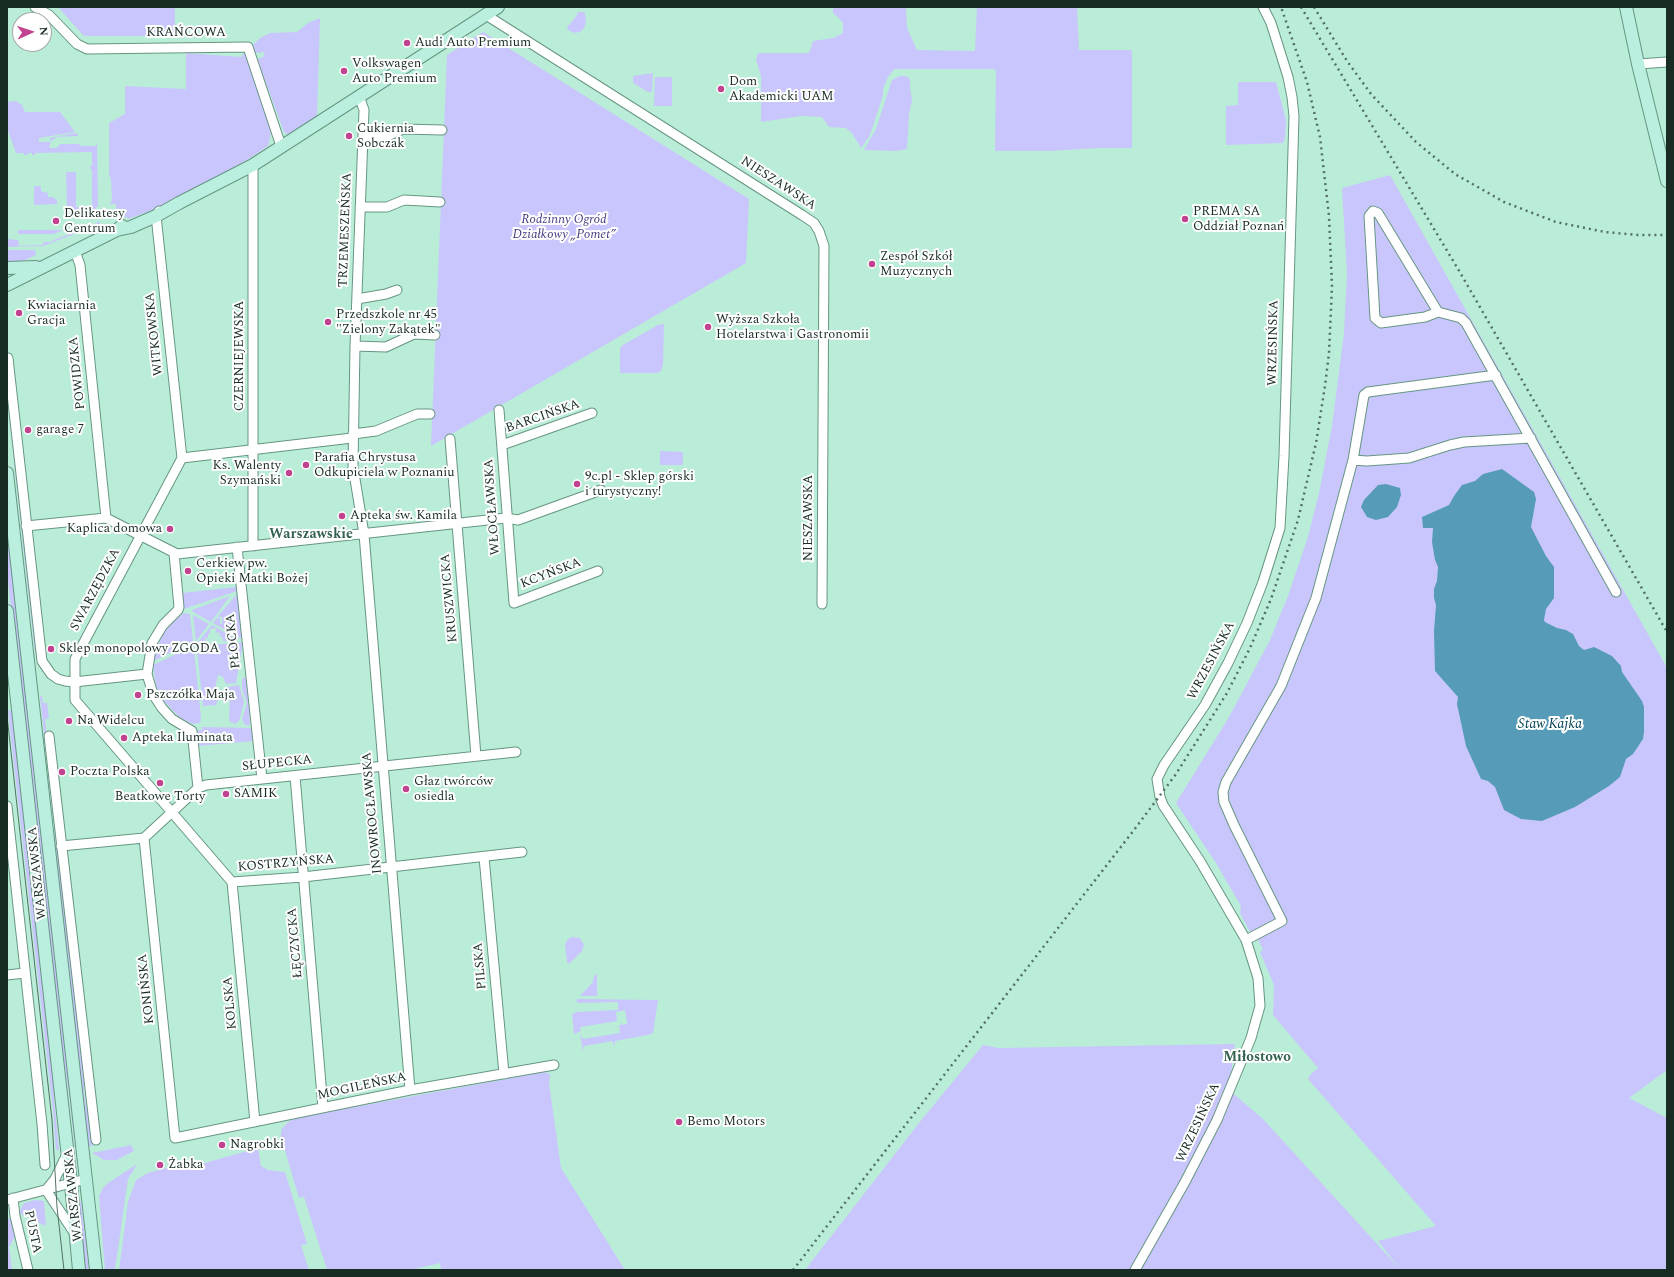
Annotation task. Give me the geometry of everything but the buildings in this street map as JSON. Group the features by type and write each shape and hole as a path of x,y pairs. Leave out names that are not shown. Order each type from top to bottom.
{"main road":[{"path":"7,285 117,230 131,227 253,165 498,7"},
{"path":"1626,7 1638,64 1667,181"},
{"path":"7,268 16,269 43,267"},
{"name":"WARSZAWSKA","path":"7,473 96,1270"},
{"name":"WARSZAWSKA","path":"7,610 68,1152 79,1270"}],"street":[{"name":"KRAŃCOWA","path":"35,7 49,16 77,44 87,49 248,47 281,146"},
{"name":"WRZESIŃSKA","path":"1135,1270 1217,1120 1255,1026 1260,1006 1260,990 1255,966 1246,940 1200,861 1163,805 1157,779 1164,765 1205,705 1228,663 1247,623 1263,582 1280,528 1284,463 1294,116 1288,77 1271,23 1263,7"},
{"name":"NIESZAWSKA","path":"486,15 790,206 809,219 817,228 823,241 824,252 822,604"},
{"path":"1638,64 1667,62"},
{"name":"TRZEMESZEŃSKA","path":"359,96 364,110 355,346 353,468 364,534"},
{"path":"363,135 388,136 403,129 442,130"},
{"name":"CZERNIEJEWSKA","path":"253,165 253,546"},
{"path":"360,207 388,207 404,200 440,202"},
{"path":"1438,312 1378,213 1372,211 1369,216 1375,318 1381,323 1426,317 1438,312 1461,318 1466,323 1616,592"},
{"name":"WITKOWSKA","path":"158,212 182,458"},
{"name":"POWIDZKA","path":"74,251 80,263 106,518"},
{"path":"357,298 386,294 397,290"},
{"path":"355,346 386,347 414,334 435,334"},
{"path":"8,358 42,661 51,674 64,682 147,674"},
{"path":"1246,940 1282,921 1234,825 1224,802 1223,792 1226,782 1281,686 1292,663 1316,598 1353,460 1365,393 1496,375"},
{"name":"WŁOCŁAWSKA","path":"499,410 506,518 514,602"},
{"name":"BARCIŃSKA","path":"502,445 592,413"},
{"path":"182,458 353,436 376,431 417,414 430,414"},
{"path":"1353,460 1367,461 1409,458 1443,446 1464,442 1531,438"},
{"name":"KRUSZWICKA","path":"450,439 476,756"},
{"name":"SWARZĘDZKA","path":"75,700 75,659 140,534 182,458"},
{"path":"26,526 106,518 177,554 506,518 518,520 600,490"},
{"name":"INOWROCŁAWSKA","path":"364,534 410,1090"},
{"name":"PŁOCKA","path":"237,547 262,779"},
{"path":"61,846 144,838 198,788 192,731 176,722 162,708 153,694 147,674 152,643 163,625 178,610 179,607 174,553"},
{"name":"KCYŃSKA","path":"514,602 598,571"},
{"name":"KOSTRZYŃSKA","path":"75,700 173,811 232,882 304,877 522,852"},
{"name":"WARSZAWSKA","path":"49,736 96,1140"},
{"name":"SŁUPECKA","path":"198,788 206,785 516,752"},
{"name":"ŁĘCZYCKA","path":"295,776 323,1108"},
{"name":"WARSZAWSKA","path":"7,806 42,1124 45,1165"},
{"name":"KONIŃSKA","path":"144,838 175,1138"},
{"name":"PILSKA","path":"484,857 504,1074"},
{"name":"KOLSKA","path":"232,882 255,1122"},
{"path":"7,975 25,973"},
{"name":"MOGILEŃSKA","path":"175,1138 410,1090 554,1065"},
{"path":"46,1190 55,1179 68,1152"},
{"path":"10,1199 86,1180"},
{"name":"WARSZAWSKA","path":"46,1190 76,1234"},
{"name":"PUSTA","path":"10,1199 28,1270"}],"green space":[{"path":"58,7 175,7 175,36 86,36 83,35"},
{"path":"833,7 906,7 907,28 917,50 975,51 977,7 1077,7 1079,50 1132,50 1132,148 995,151 996,71 994,69 894,69 888,77 883,89 883,95 869,137 861,148 852,133 846,128 829,127 822,117 801,116 761,122 761,76 756,60 758,53 809,53 813,41 833,38 843,33 843,23 833,13"},
{"path":"578,12 585,13 586,23 581,31 576,33 568,30 567,26"},
{"path":"320,18 317,116 289,135 284,132 257,59 263,57 265,52 255,53 253,45 260,38 270,33 297,32 308,23"},
{"name":"Rodzinny Ogród Działkowy „Pomet”","path":"483,32 749,199 746,263 431,446 447,55"},
{"path":"186,53 241,57 244,53 272,129 268,146 230,171 163,206 128,219 127,217 117,217 112,210 116,209 116,204 110,204 112,200 111,179 109,175 109,123 125,114 125,86 186,89"},
{"path":"653,73 652,92 648,92 633,83 633,76"},
{"path":"900,76 907,76 910,80 912,101 909,114 907,149 896,151 864,150 876,129 892,80"},
{"path":"655,77 672,77 672,106 654,106"},
{"path":"1238,82 1276,82 1286,120 1285,138 1283,143 1226,145 1226,106 1238,105"},
{"path":"16,101 22,105 25,112 60,112 75,132 39,138 39,142 50,142 50,138 75,133 78,134 78,136 57,137 51,141 49,148 57,148 60,144 95,146 97,144 98,207 96,207 96,211 71,211 71,207 67,207 66,172 76,172 76,207 89,207 89,205 92,205 92,169 90,169 90,166 92,166 92,152 35,153 35,155 32,155 32,153 24,155 24,153 16,153 7,128 7,102"},
{"path":"1390,175 1667,668 1667,1070 1629,1098 1667,1118 1667,1270 805,1270 919,1123 983,1045 998,1048 1235,1044 1229,1090 1263,1119 1400,1269 1378,1241 1436,1226 1308,1079 1310,1075 1318,1068 1273,1015 1274,985 1260,952 1263,950 1254,931 1250,932 1240,913 1241,906 1216,863 1176,803 1229,717 1269,642 1288,596 1307,540 1319,493 1332,426 1344,333 1347,273 1342,188"},
{"path":"34,186 41,186 41,191 48,193 48,197 54,197 54,199 57,199 57,204 34,205"},
{"path":"99,221 100,224 43,246 7,247 7,239 18,240 19,246 43,245 44,242 51,242 95,225"},
{"path":"18,230 63,230 54,234 18,234"},
{"path":"7,250 35,250 36,255 23,261 9,262 7,261"},
{"path":"664,324 663,365 661,371 658,373 620,373 620,348 658,325"},
{"path":"7,380 37,657 35,652 19,508 7,395"},
{"path":"660,451 683,452 683,465 660,465"},
{"path":"7,508 79,1147 75,1148 69,1093 60,1040 7,572"},
{"path":"237,587 237,591 184,609 182,593"},
{"path":"237,594 242,639 213,623 217,618 220,618 220,624 222,624 222,617 217,617"},
{"path":"230,596 211,622 192,610"},
{"path":"184,613 190,614 193,641 154,661 156,650 163,634 173,622"},
{"path":"193,615 209,624 196,641"},
{"path":"212,625 238,640 223,641 219,632 216,633 216,628 210,629 208,638 205,638 206,643 199,643 198,642"},
{"path":"243,642 236,683 226,684 223,677 218,675 215,688 220,696 216,705 203,706 197,651 199,646"},
{"path":"191,647 194,649 201,718 200,723 193,724 180,718 164,701 156,685 153,665"},
{"path":"246,677 250,725 245,725 242,719 247,703 242,689 242,679"},
{"path":"239,685 244,702 239,721 234,725 234,723 230,722 229,719 230,697 228,695 223,695 226,693 227,687"},
{"path":"40,696 42,696 43,703 47,703 49,718 45,719 85,1080 84,1092 86,1106 89,1111 91,1141 94,1142 92,1146 89,1146 86,1138 60,902 54,822"},
{"path":"13,710 51,1038 54,1099 59,1150 56,1150 53,1110 8,711"},
{"path":"202,727 252,728 253,741 199,746 198,730 202,730"},
{"path":"572,937 580,938 584,945 582,951 569,964 567,962 565,944 568,939"},
{"path":"597,974 597,996 580,996 593,982 594,976"},
{"path":"576,1000 658,1000 653,1033 615,1041 615,1046 612,1041 584,1046 583,1051 580,1035 583,1039 620,1033 619,1025 627,1024 625,1010 616,1012 617,1021 580,1027 581,1031 574,1034 572,1014 576,1012 618,1010 618,1002 578,1003"},
{"path":"544,1072 550,1074 549,1083 561,1168 625,1270 441,1270 440,1263 411,1270 327,1270 304,1197 299,1198 281,1137 281,1130 287,1123 295,1118"},
{"path":"131,1145 134,1151 117,1160 104,1160 92,1153"},
{"path":"258,1148 261,1166 268,1170 285,1172 307,1244 301,1245 309,1270 119,1270 128,1202 136,1180 148,1173 170,1167 194,1166"},
{"path":"137,1164 128,1179 115,1270 105,1270 99,1196 103,1188 108,1183"},
{"path":"36,1200 44,1201 46,1226 19,1213 24,1203"},
{"path":"79,1201 81,1202 89,1270 84,1270"},
{"path":"7,1218 11,1219 15,1237 9,1247 12,1270 8,1270 7,1265"}],"water":[{"name":"Staw Kajka","path":"1502,469 1534,492 1536,499 1531,527 1546,556 1554,567 1554,598 1546,609 1545,622 1573,634 1579,646 1584,650 1594,647 1612,656 1621,666 1622,672 1642,701 1644,707 1643,739 1633,754 1626,759 1620,777 1609,786 1575,807 1542,821 1521,819 1504,810 1495,787 1488,781 1481,779 1466,746 1457,704 1458,697 1435,671 1434,631 1436,605 1434,589 1437,581 1438,567 1435,560 1432,542 1433,528 1423,528 1422,517 1449,505 1462,485 1475,481 1483,474"},
{"path":"1386,484 1400,488 1401,495 1397,507 1388,517 1376,520 1367,517 1361,507 1364,500 1378,485"}],"tram line":[{"path":"7,716 52,1120 57,1207 64,1270"}],"railway":[{"path":"793,1270 1176,774 1227,693 1250,648 1271,599 1298,520 1316,443 1329,353 1332,286 1329,216 1320,137 1307,82 1281,7"},
{"path":"1301,7 1458,269 1667,632"},
{"path":"1314,7 1347,61 1371,94 1416,142 1455,174 1504,202 1556,222 1605,232 1638,235 1667,235"}],"place":[{"name":"Audi Auto Premium","path":"407,43"},
{"name":"Volkswagen Auto Premium","path":"344,71"},
{"name":"Dom Akademicki UAM","path":"721,89"},
{"name":"Cukiernia Sobczak","path":"349,136"},
{"name":"PREMA SA Oddział Poznań","path":"1185,219"},
{"name":"Delikatesy Centrum","path":"56,221"},
{"name":"Zespół Szkół Muzycznych","path":"872,264"},
{"name":"Kwiaciarnia Gracja","path":"19,313"},
{"name":"Przedszkole nr 45 \"Zielony Zakątek\"","path":"328,322"},
{"name":"Wyższa Szkoła Hotelarstwa i Gastronomii","path":"708,327"},
{"name":"garage 7","path":"28,430"},
{"name":"Parafia Chrystusa Odkupiciela w Poznaniu","path":"306,465"},
{"name":"Ks. Walenty Szymański","path":"289,473"},
{"name":"9c.pl - Sklep górski i turystyczny!","path":"577,484"},
{"name":"Apteka św. Kamila","path":"342,516"},
{"name":"Kaplica domowa","path":"170,529"},
{"name":"Cerkiew pw. Opieki Matki Bożej","path":"188,571"},
{"name":"Sklep monopolowy ZGODA","path":"51,649"},
{"name":"Pszczółka Maja","path":"138,695"},
{"name":"Na Widelcu","path":"69,721"},
{"name":"Apteka Iluminata","path":"124,738"},
{"name":"Poczta Polska","path":"62,772"},
{"name":"Beatkowe Torty","path":"160,783"},
{"name":"Głaz twórców osiedla","path":"406,789"},
{"name":"SAMIK","path":"226,794"},
{"name":"Bemo Motors","path":"679,1122"},
{"name":"Nagrobki","path":"222,1145"},
{"name":"Żabka","path":"160,1165"}],"district":[{"name":"Warszawskie","path":"311,535"},
{"name":"Miłostowo","path":"1257,1058"}]}
